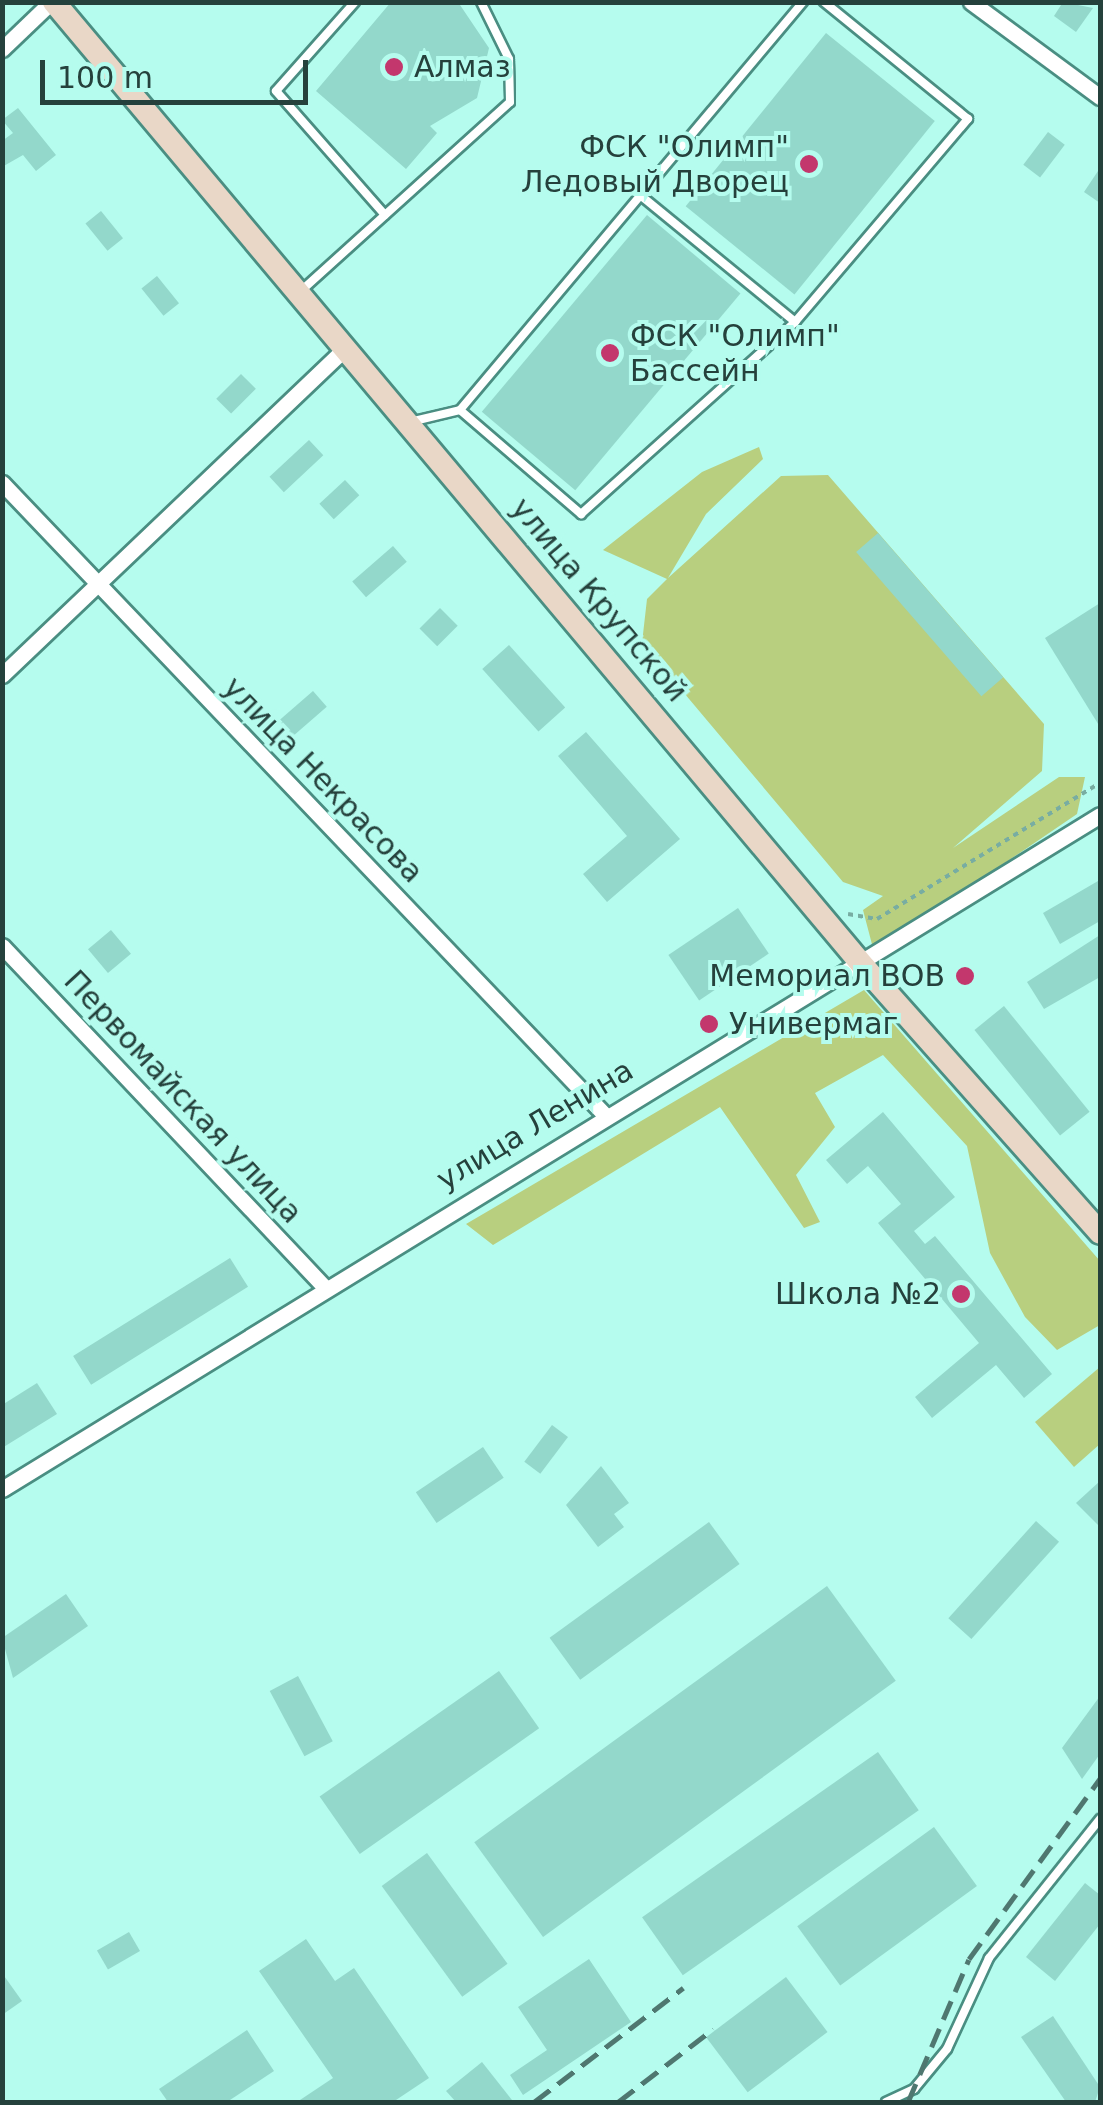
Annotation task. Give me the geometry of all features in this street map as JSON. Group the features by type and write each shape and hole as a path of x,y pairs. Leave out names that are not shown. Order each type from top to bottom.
{"street":[{"path":"2,49 53,2"},
{"name":"улица Крупской","path":"53,2 298,294 413,421 865,968 1100,1233"},
{"path":"971,2 1100,97"},
{"path":"2,675 347,348"},
{"name":"улица Некрасова","path":"2,484 604,1114"},
{"name":"улица Ленина","path":"2,1489 322,1286 604,1114 865,968 1100,815"},
{"name":"Первомайская улица","path":"2,946 322,1286"}],"lane":[{"path":"355,2 276,91 386,215"},
{"path":"298,294 510,102 509,59 480,2"},
{"path":"413,421 460,410 803,2"},
{"path":"460,410 581,514 795,322 968,119 824,2"},
{"path":"640,195 795,322"},
{"path":"886,2102 914,2089 947,2050 989,1958 1100,1819"}],"path":[{"path":"834,898 857,920 877,919 1100,783"}],"green space":[{"path":"759,447 763,459 706,514 668,578 781,476 828,475 1044,724 1042,771 953,848 1059,777 1085,777 1077,814 874,952 863,910 883,896 843,882 642,643 647,599 667,579 603,550 702,472"},
{"path":"864,990 1100,1261 1100,1325 1057,1350 1025,1317 990,1253 967,1146 883,1055 815,1093 835,1127 796,1175 820,1222 804,1228 720,1107 493,1245 466,1224"},
{"path":"1100,1367 1100,1444 1074,1467 1035,1422"}],"building":[{"path":"391,2 458,2 489,48 477,98 430,126 437,133 406,169 316,91"},
{"path":"1063,2 1093,8 1076,32 1054,16"},
{"name":"ФСК \"Олимп\" Ледовый Дворец","path":"826,33 935,121 794,294 686,206"},
{"path":"18,108 56,155 36,171 23,155 2,167 2,141 13,133 2,120"},
{"path":"1048,132 1065,145 1040,177 1023,165"},
{"path":"1100,168 1100,203 1084,192"},
{"path":"101,211 123,238 107,251 85,224"},
{"name":"ФСК \"Олимп\" Бассейн","path":"647,215 740,293 575,490 482,412"},
{"path":"157,276 179,303 163,316 141,289"},
{"path":"241,374 256,389 231,414 216,399"},
{"path":"309,440 323,455 284,492 270,477"},
{"path":"345,480 359,495 334,519 319,504"},
{"path":"878,533 1003,677 981,696 856,552"},
{"path":"393,546 407,562 366,597 352,581"},
{"path":"1100,603 1100,727 1045,638"},
{"path":"440,608 458,626 437,646 419,629"},
{"path":"509,645 565,707 538,732 482,669"},
{"path":"313,691 327,707 293,736 279,721"},
{"path":"586,732 680,839 607,902 583,874 627,836 558,756"},
{"path":"1098,881 1100,921 1060,944 1043,913"},
{"path":"738,908 769,954 699,1001 668,955"},
{"path":"111,930 131,954 108,973 88,949"},
{"path":"1100,935 1100,977 1044,1009 1027,982"},
{"path":"1004,1006 1090,1112 1060,1136 974,1030"},
{"name":"Школа №2","path":"883,1112 955,1197 914,1231 925,1244 935,1236 1052,1374 1024,1398 996,1365 932,1418 915,1397 979,1343 878,1223 901,1204 868,1166 847,1184 826,1160"},
{"path":"230,1258 248,1287 91,1385 73,1356"},
{"path":"37,1383 57,1414 2,1448 2,1405"},
{"path":"552,1425 568,1437 540,1474 524,1462"},
{"path":"483,1447 504,1478 437,1523 416,1492"},
{"path":"601,1466 629,1503 614,1514 624,1527 598,1547 566,1505"},
{"path":"1100,1481 1100,1527 1076,1503"},
{"path":"1036,1521 1059,1542 971,1639 948,1618"},
{"path":"709,1522 740,1564 580,1680 550,1638"},
{"path":"827,1586 896,1681 543,1937 474,1842"},
{"path":"66,1594 88,1626 13,1678 2,1638"},
{"path":"499,1671 539,1728 360,1854 320,1797"},
{"path":"298,1676 333,1741 304,1756 270,1691"},
{"path":"1100,1696 1100,1754 1082,1779 1062,1748"},
{"path":"878,1752 919,1810 683,1975 642,1917"},
{"path":"934,1827 977,1886 840,1985 797,1926"},
{"path":"427,1853 508,1964 462,1997 382,1886"},
{"path":"1085,1883 1100,1895 1100,1924 1055,1981 1026,1957"},
{"path":"129,1932 140,1951 108,1970 97,1950"},
{"path":"306,1939 335,1981 354,1968 429,2078 393,2102 297,2102 333,2078 259,1971"},
{"path":"589,1959 631,2022 523,2095 510,2075 547,2050 518,2007"},
{"path":"2,1973 22,2001 2,2015"},
{"path":"786,1977 828,2032 748,2092 706,2037"},
{"path":"1053,2016 1100,2087 1095,2102 1066,2102 1021,2037"},
{"path":"247,2030 274,2071 227,2102 168,2102 159,2089"},
{"path":"482,2062 510,2102 456,2102 446,2091"}],"railway":[{"path":"908,2102 969,1959 1100,1779"},
{"path":"534,2102 683,1988"},
{"path":"618,2102 713,2029"}],"place":[{"name":"Алмаз","path":"394,67"},
{"name":"ФСК \"Олимп\" Ледовый Дворец","path":"809,164"},
{"name":"ФСК \"Олимп\" Бассейн","path":"610,353"},
{"name":"Мемориал ВОВ","path":"965,976"},
{"name":"Универмаг","path":"709,1024"},
{"name":"Школа №2","path":"961,1294"}]}
